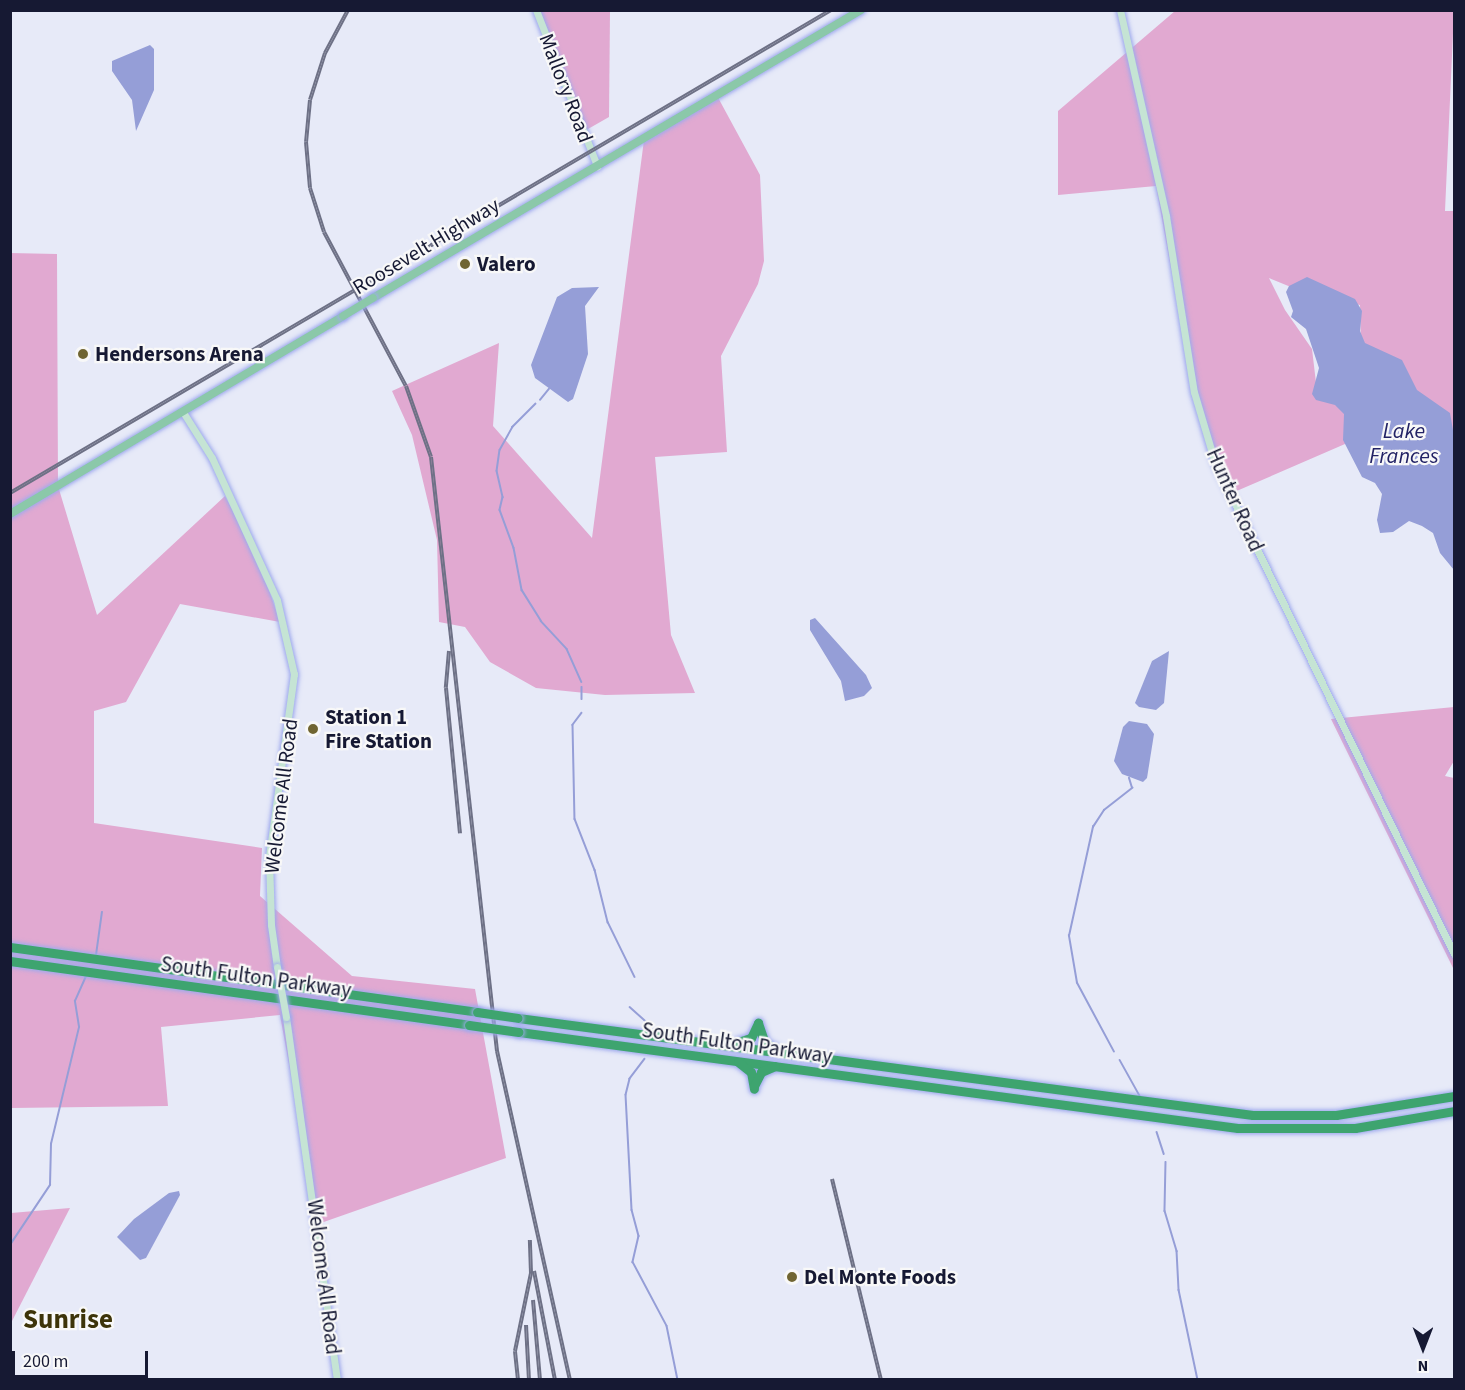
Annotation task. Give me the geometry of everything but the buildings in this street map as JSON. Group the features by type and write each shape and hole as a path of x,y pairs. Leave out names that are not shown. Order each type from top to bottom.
{"highway":[{"name":"South Fulton Parkway","path":"10,946 518,1018 1264,1116 1336,1115 1455,1096"},
{"name":"South Fulton Parkway","path":"12,962 1238,1128 1355,1128 1455,1111"},
{"path":"718,1045 746,1041 754,1034 758,1023 768,1045 800,1056"},
{"path":"734,1061 749,1070 754,1089 761,1072 776,1066"}],"main road":[{"name":"Roosevelt Highway","path":"10,514 861,10"}],"street":[{"name":"Mallory Road","path":"536,10 597,166"},
{"name":"Hunter Road","path":"1120,10 1162,197 1192,383 1215,463 1455,954"},
{"name":"Welcome All Road","path":"183,412 212,458 277,600 294,674 269,857 271,924 337,1380"}],"shaded area":[{"path":"536,11 610,11 609,117 581,133"},
{"path":"1175,11 1454,11 1445,211 1454,211 1454,437 1361,348 1360,305 1313,296 1269,278 1285,310 1312,349 1317,391 1348,414 1345,444 1225,496 1193,390 1156,186 1058,195 1058,111"},
{"path":"715,92 760,175 764,261 758,284 721,356 727,452 655,457 671,635 695,693 605,695 536,688 490,662 465,627 439,622 437,540 412,435 392,391 499,343 493,426 592,538 644,140"},
{"path":"10,253 57,254 58,486 97,615 225,496 258,558 280,622 180,604 126,702 94,711 94,823 262,848 260,896 352,976 475,989 506,1158 318,1224 280,1015 161,1027 168,1106 11,1108"},
{"path":"1454,707 1454,761 1445,776 1454,778 1454,970 1331,719"},
{"path":"70,1208 11,1323 11,1213"}],"water":[{"path":"150,45 154,49 154,90 136,131 132,100 112,71 112,61"},
{"name":"Lake Frances","path":"1307,277 1355,299 1362,311 1360,331 1365,343 1402,360 1417,390 1450,413 1454,436 1454,570 1440,553 1433,533 1422,526 1409,521 1393,532 1380,533 1377,520 1382,494 1375,483 1362,477 1343,440 1344,414 1335,405 1316,400 1312,394 1319,368 1306,329 1291,317 1293,311 1286,292 1289,286"},
{"path":"599,287 585,306 588,354 573,399 568,402 535,378 531,365 557,297 572,288"},
{"path":"815,618 866,675 872,688 864,696 845,701 841,681 810,630 810,620"},
{"path":"1169,651 1164,703 1156,710 1139,707 1135,703 1152,661"},
{"path":"1129,721 1147,724 1154,734 1147,778 1143,782 1122,774 1114,761 1123,727"},
{"path":"179,1191 180,1195 146,1258 140,1260 117,1237 134,1219 169,1193"}],"waterway":[{"path":"540,400 549,389"},
{"path":"536,404 513,427 500,450 497,471 503,497 500,510 514,548 522,590 541,621 567,649 582,682"},
{"path":"582,687 582,699"},
{"path":"582,713 573,725 575,819 595,870 608,922 635,977"},
{"path":"1114,1052 1077,983 1069,936 1093,827 1104,810 1132,788 1129,778"},
{"path":"96,955 102,912"},
{"path":"10,1245 50,1185 51,1144 79,1027 75,1001 86,976"},
{"path":"630,1007 651,1026"},
{"path":"645,1059 630,1079 626,1095 632,1210 639,1236 633,1262 667,1326 678,1380"},
{"path":"1120,1060 1140,1096"},
{"path":"1157,1132 1164,1154"},
{"path":"1166,1162 1165,1211 1177,1251 1179,1290 1198,1380"}],"railway":[{"path":"348,10 325,53 310,100 306,142 310,188 324,232 406,386 431,457 497,1051 570,1380"},
{"path":"10,493 831,10"},
{"path":"449,651 446,688 460,833"},
{"path":"832,1179 881,1380"},
{"path":"518,1380 515,1351 531,1273 530,1240"},
{"path":"534,1271 555,1380"},
{"path":"533,1300 540,1380"},
{"path":"526,1325 529,1380"}],"place":[{"name":"Valero","path":"465,264"},
{"name":"Hendersons Arena","path":"83,354"},
{"name":"Station 1 Fire Station","path":"313,729"},
{"name":"Del Monte Foods","path":"792,1277"}],"district":[{"name":"Sunrise","path":"68,1320"}]}
